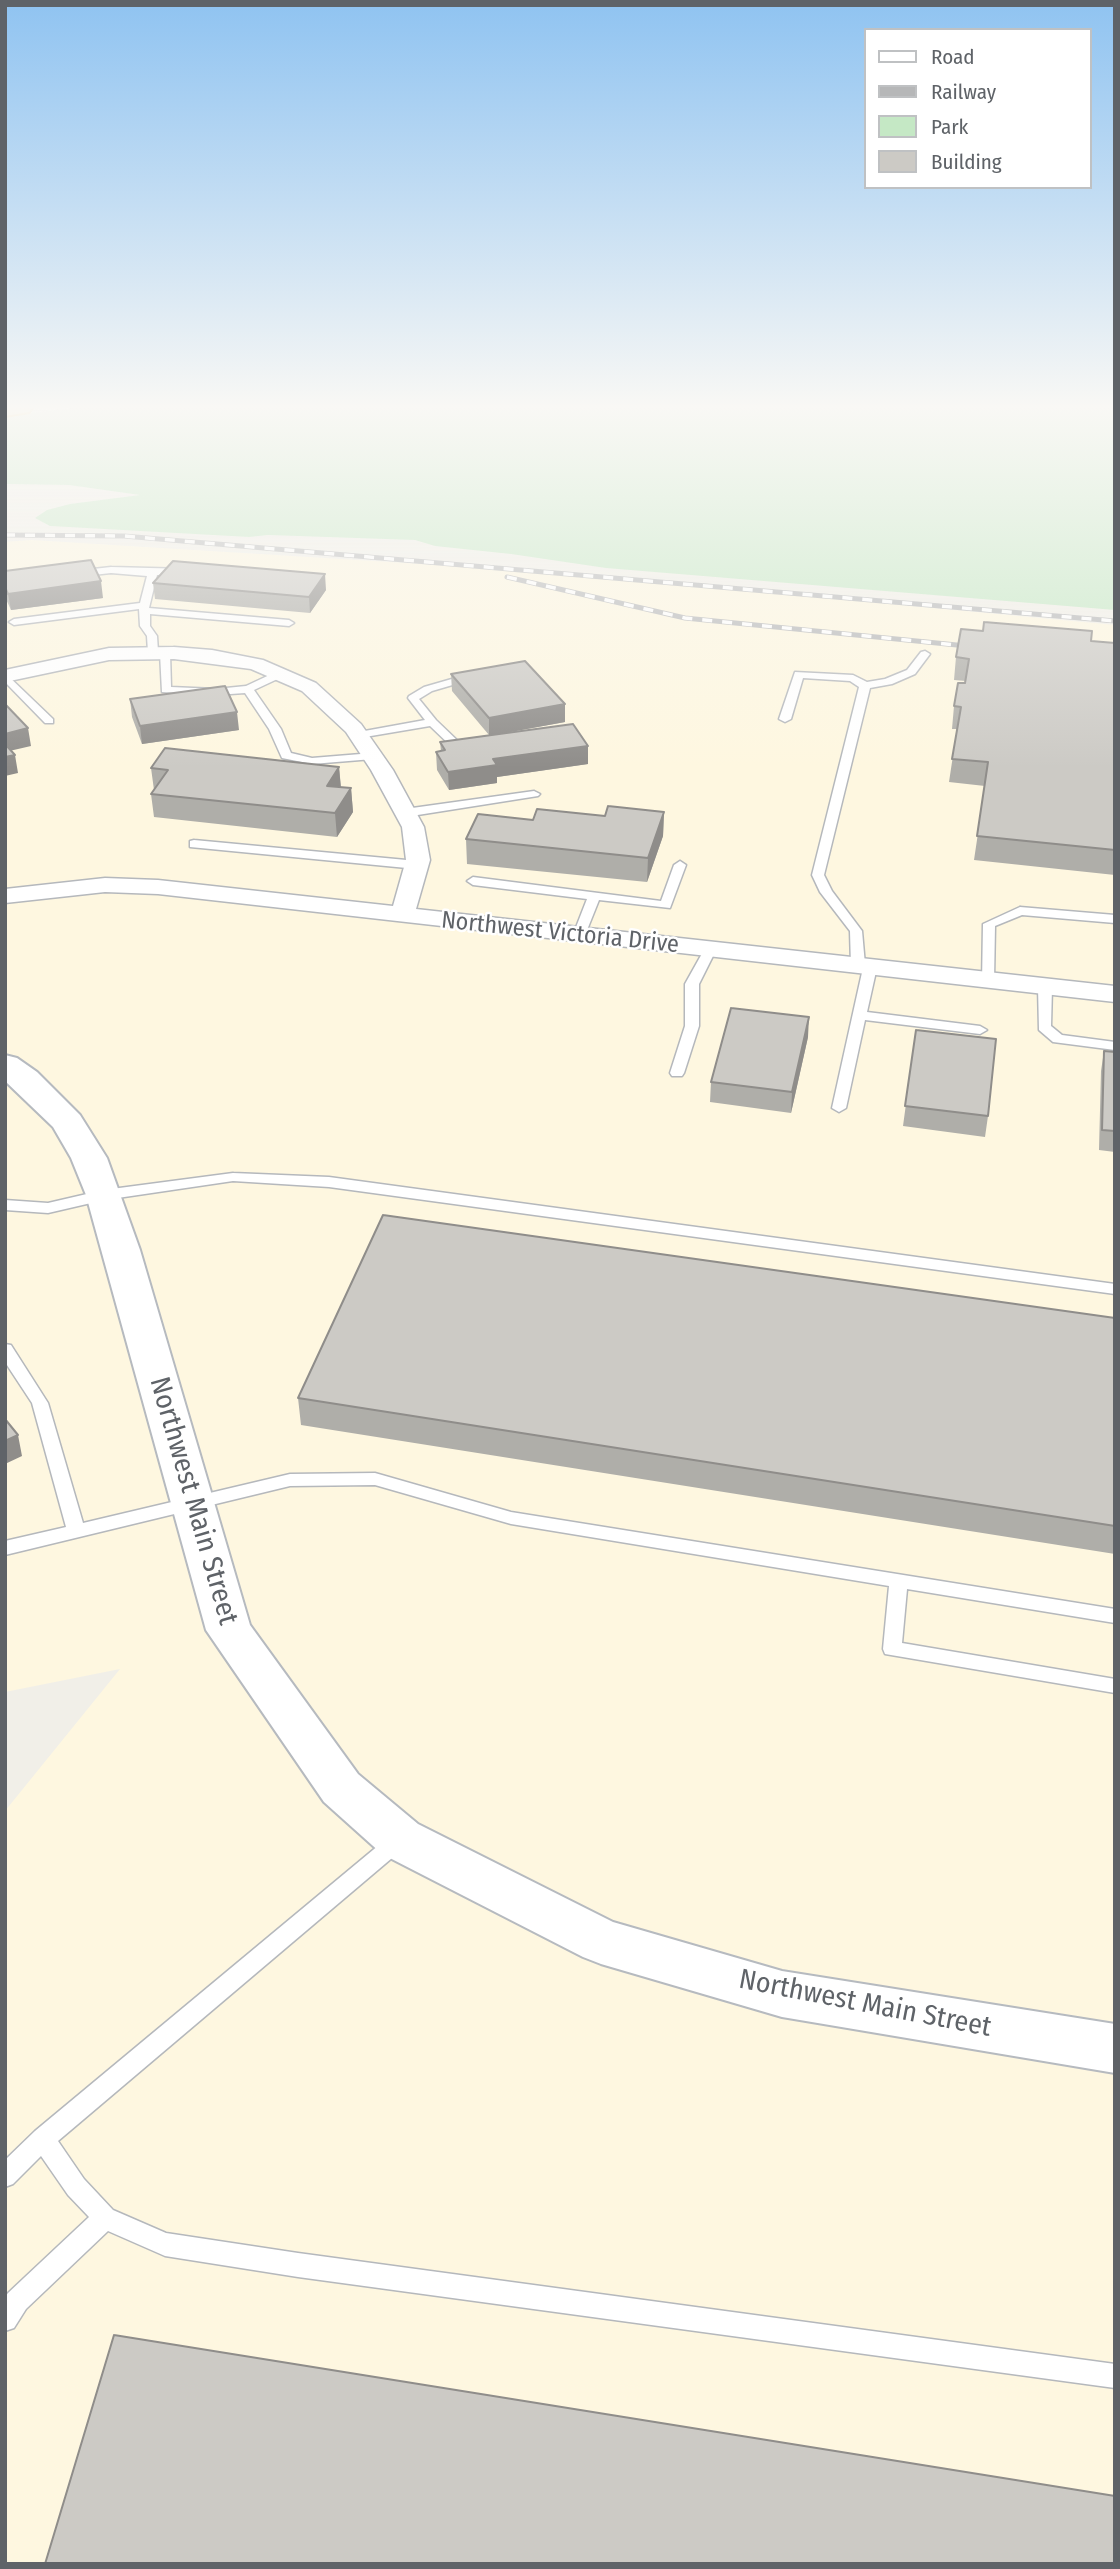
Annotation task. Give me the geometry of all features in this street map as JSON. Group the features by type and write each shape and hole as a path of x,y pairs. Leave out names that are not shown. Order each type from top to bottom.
{"street":[{"path":"5,676 83,658 159,652 212,656 256,664 309,687 329,703 359,735 413,827 417,865 410,895 401,915"},
{"name":"Northwest Victoria Drive","path":"5,896 78,887 130,885 1115,994"},
{"name":"Northwest Main Street","path":"5,1065 25,1079 68,1122 89,1158 104,1195 229,1630 341,1788 400,1839 601,1941 782,1994 1115,2049"}],"lane":[{"path":"62,575 111,570 194,572"},
{"path":"153,573 144,608 145,626 159,652 166,690 248,690 282,673"},
{"path":"14,622 144,608 289,623"},
{"path":"785,719 799,674 853,678 865,686 911,672 925,654"},
{"path":"456,745 432,722 414,698 417,694 479,674"},
{"path":"5,676 49,721"},
{"path":"839,1108 859,1015 864,967 856,931 825,891 818,875 865,686"},
{"path":"248,690 275,729 286,756 312,761 373,756"},
{"path":"359,735 432,722"},
{"path":"405,813 534,794"},
{"path":"194,844 417,865"},
{"path":"473,881 666,905 680,864"},
{"path":"579,935 594,896"},
{"path":"987,980 989,924 1020,911 1115,919"},
{"path":"677,1073 692,1027 692,984 710,950"},
{"path":"1045,987 1044,1027 1058,1039 1115,1046"},
{"path":"859,1015 980,1030"},
{"path":"5,1205 48,1208 104,1195 233,1177 329,1182 1115,1289"},
{"path":"5,1349 40,1404 76,1530"},
{"path":"5,1548 290,1480 375,1479 511,1518 1115,1616"},
{"path":"900,1581 892,1649 1115,1686"},
{"path":"5,2176 43,2139 400,1839"},
{"path":"43,2139 76,2187 105,2218 165,2244 298,2265 1115,2375"},
{"path":"5,2319 17,2301 105,2218"}],"shaded area":[{"path":"31,540 536,571 1115,625 1115,2564 5,2564 5,1811 120,1669 5,1692 5,542"}],"green space":[{"path":"84,528 1115,528 1115,610 606,568 435,546 415,540 268,535 249,537"}],"building":[{"path":"91,560 101,581 8,594 5,587 5,571"},
{"path":"173,561 325,574 309,597 153,583"},
{"path":"984,622 1092,631 1091,641 1115,643 1115,850 977,836 988,762 952,759 961,707 954,706 958,683 965,683 969,659 956,657 961,629 983,631"},
{"path":"525,661 565,704 489,718 451,674"},
{"path":"225,686 237,712 140,726 130,699"},
{"path":"5,704 28,728 5,734"},
{"path":"573,724 588,746 493,759 497,765 448,772 436,752 445,750 440,742"},
{"path":"5,744 15,755 5,757"},
{"path":"165,748 339,767 327,786 351,788 335,813 151,794 168,770 151,768"},
{"path":"608,806 664,812 648,858 466,839 478,814 533,820 537,809 605,816"},
{"path":"731,1008 809,1017 792,1092 711,1082"},
{"path":"916,1030 996,1039 988,1116 905,1106"},
{"path":"1104,1051 1115,1052 1115,1131 1102,1130"},
{"path":"383,1215 1115,1318 1115,1526 298,1398"},
{"path":"5,1419 18,1435 5,1441"},
{"path":"114,2335 1115,2496 1115,2564 45,2564"}],"railway":[{"path":"5,535 124,536 1115,621"},
{"path":"507,577 685,618 977,647"}]}
